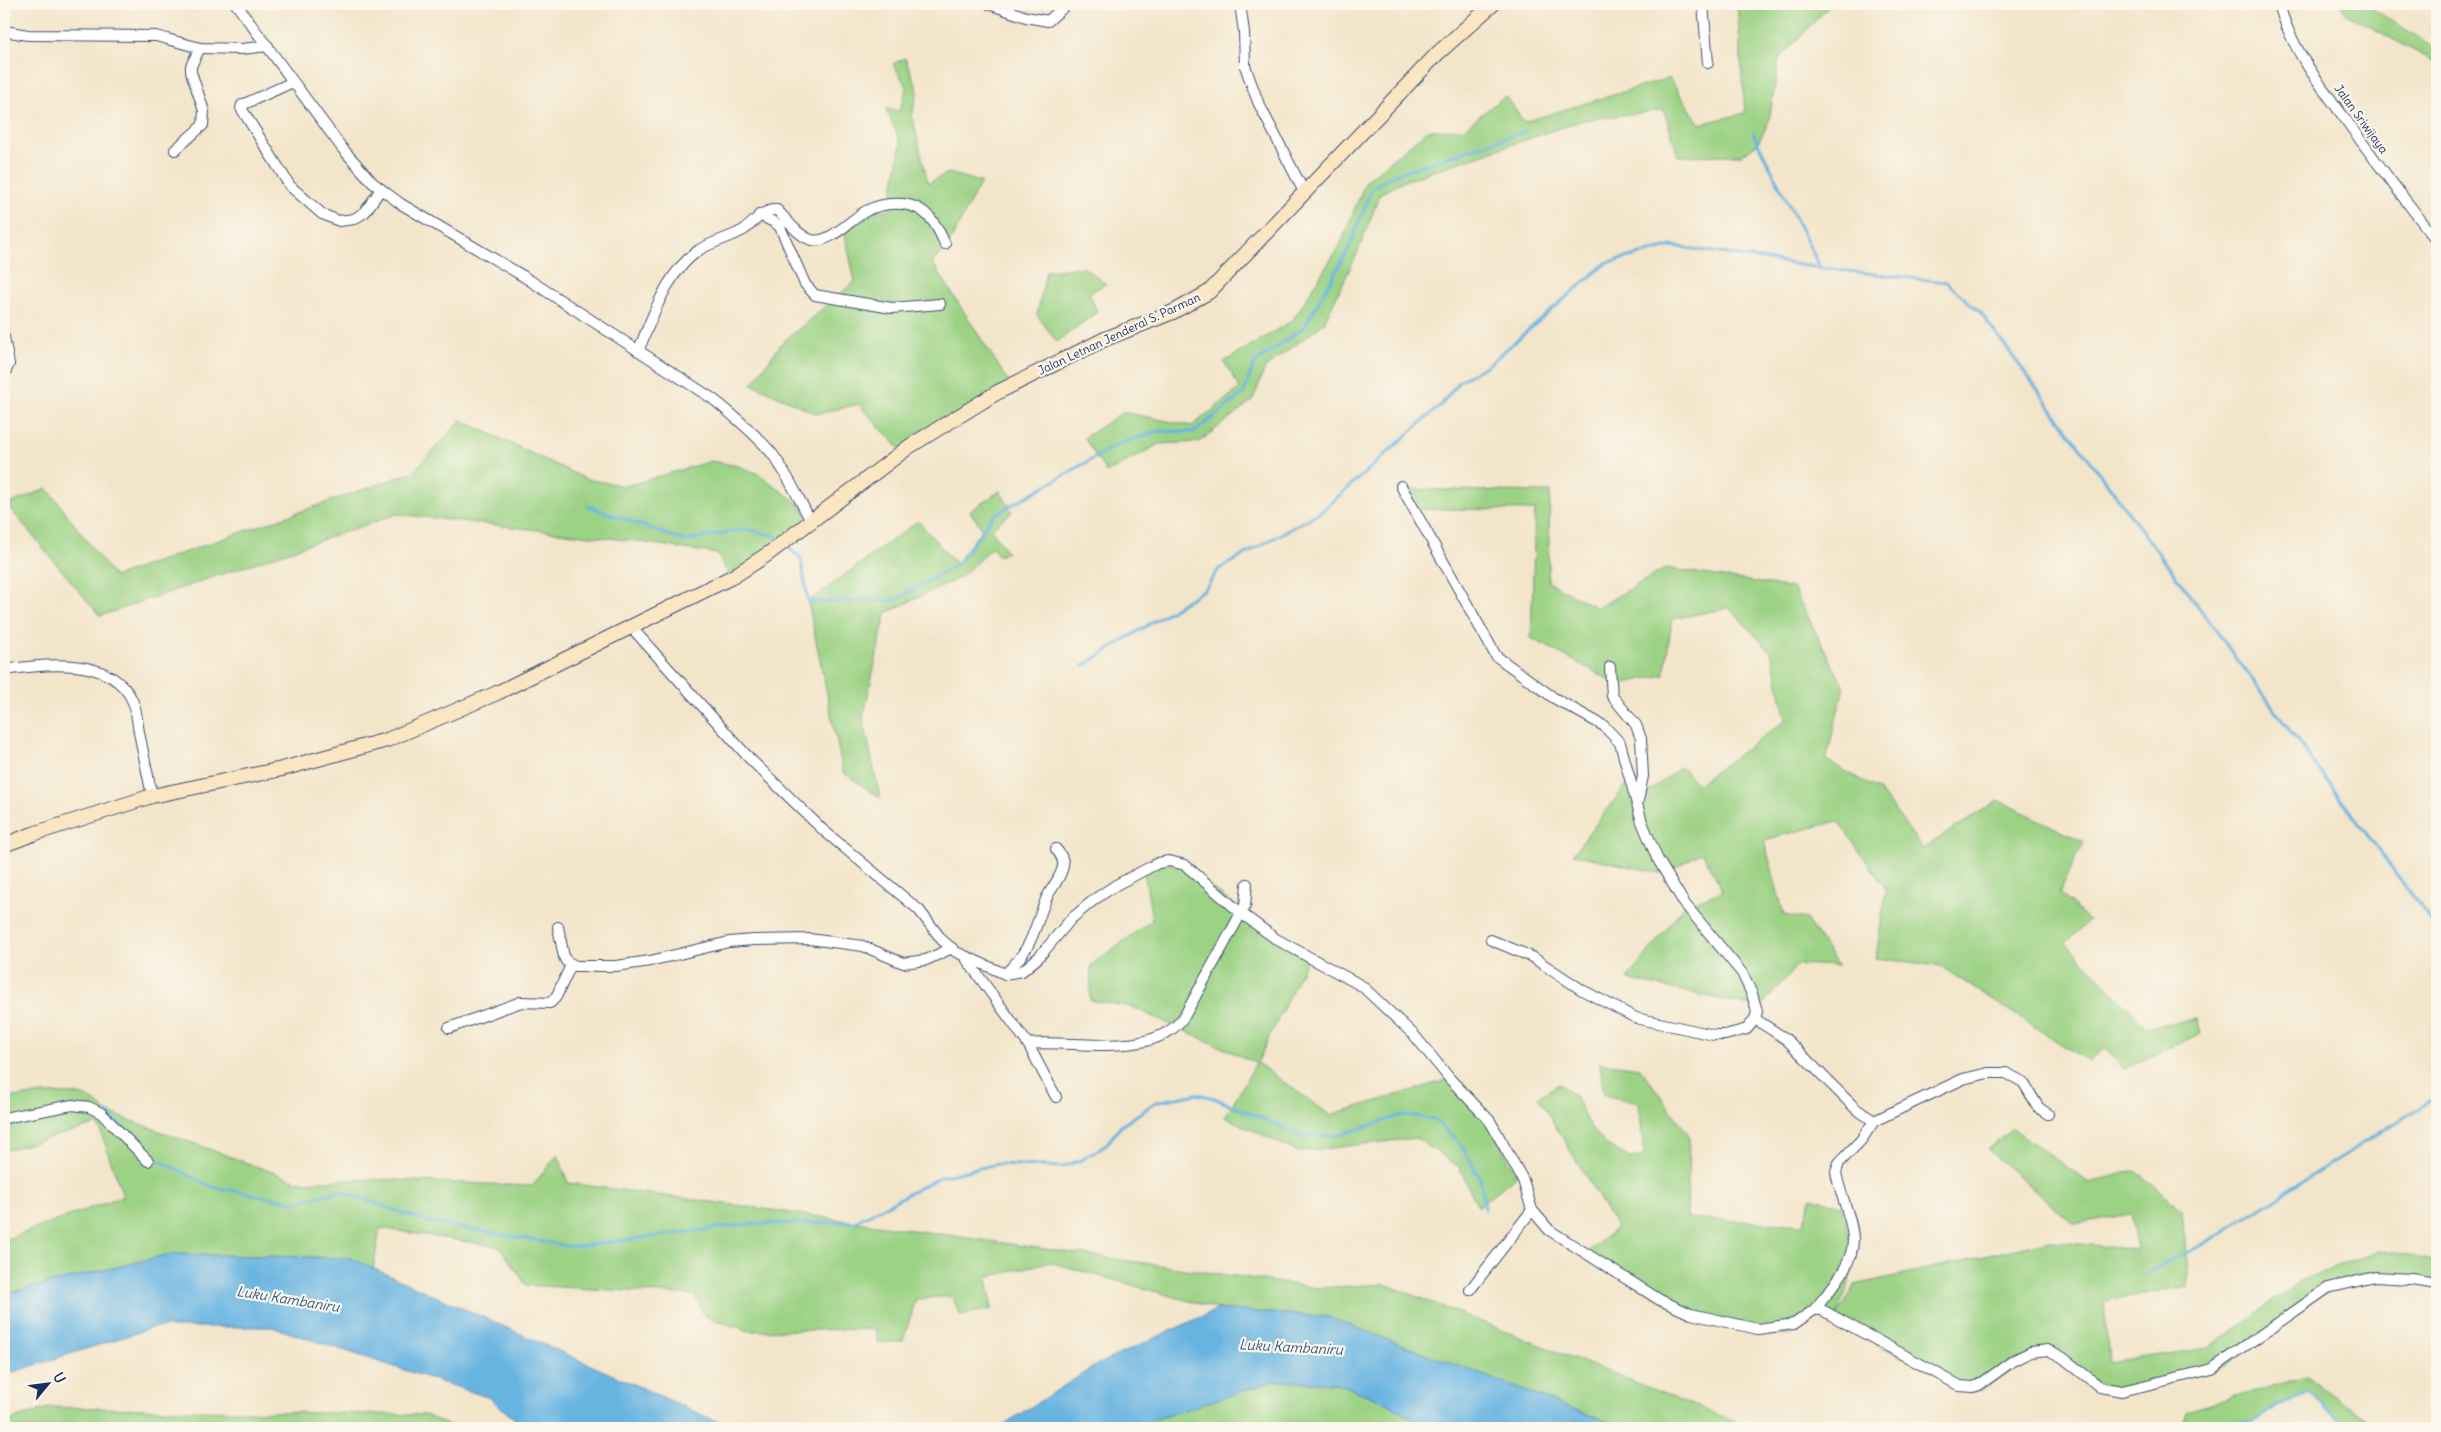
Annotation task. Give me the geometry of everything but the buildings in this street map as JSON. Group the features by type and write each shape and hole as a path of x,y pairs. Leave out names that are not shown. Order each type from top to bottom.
{"street":[{"path":"236,4 342,148 380,189 400,204 523,276 713,399 755,436 784,472 811,521"},
{"path":"785,4 791,4"},
{"path":"989,4 1026,17 1048,21 1067,4"},
{"path":"1240,4 1244,32 1245,66 1258,102 1304,192"},
{"name":"Jalan Letnan Jenderal S. Parman","path":"4,845 152,796 282,769 387,740 496,692 734,576 794,535 910,446 998,392 1105,339 1173,312 1209,292 1229,274 1304,192 1438,53 1493,4"},
{"path":"1703,4 1708,63"},
{"name":"Jalan Sriwijaya","path":"2279,4 2290,39 2314,75 2382,170 2437,241"},
{"path":"4,31 28,35 156,36 200,48 241,49 268,46"},
{"path":"175,150 203,125 204,111 191,72 191,66 200,48"},
{"path":"293,82 242,105 241,108 290,186 322,214 339,221 360,216 380,189"},
{"path":"638,351 663,293 675,274 699,251 744,229 766,211 777,210 807,238 815,240 838,231 865,211 878,206 892,204 913,205 924,210 934,222 945,244"},
{"path":"759,215 780,227 805,284 816,295 892,308 940,304"},
{"path":"4,337 9,364 4,374"},
{"path":"1401,486 1496,656 1554,698 1604,726 1612,732 1620,744 1648,839 1668,878 1684,903 1742,973 1757,1011 1755,1019 1747,1029 1725,1035 1714,1035 1636,1018 1582,990 1532,956 1491,940"},
{"path":"632,627 750,759 823,830 919,910 942,940 952,948 966,957 1005,974 1022,971 1032,964 1051,945 1071,919 1095,898 1158,863 1169,861 1186,865 1241,913 1276,939 1307,958 1362,986 1414,1035 1450,1079 1490,1121 1523,1180 1532,1210 1549,1230 1660,1300 1691,1314 1758,1329 1794,1324 1814,1310 1840,1277 1849,1258 1853,1239 1836,1172 1840,1163 1862,1139 1874,1121 1964,1080 1988,1073 2006,1073 2023,1082 2039,1108 2048,1114"},
{"path":"4,670 48,664 65,664 99,672 121,685 134,703 152,796"},
{"path":"1610,667 1612,696 1636,726 1641,739 1642,776 1637,804"},
{"path":"1005,974 1028,947 1036,933 1048,895 1063,867 1063,861 1056,849"},
{"path":"1028,1044 1048,1042 1136,1043 1169,1034 1178,1027 1185,1016 1245,906 1247,884"},
{"path":"558,927 564,957 571,965 616,966 650,961 729,942 754,940 809,939 863,946 904,963 926,960 952,948"},
{"path":"966,957 1028,1044 1056,1097"},
{"path":"449,1028 522,1002 550,1003 556,997 571,965"},
{"path":"1755,1019 1786,1038 1856,1108 1874,1121"},
{"path":"4,1118 72,1105 89,1107 101,1113 148,1161"},
{"path":"1470,1290 1532,1210"},
{"path":"1814,1310 1827,1312 1960,1386 1974,1387 1980,1385 2014,1360 2030,1352 2048,1350 2062,1357 2100,1387 2122,1391 2212,1369 2328,1288 2375,1278 2390,1277 2437,1283"}],"green space":[{"path":"1737,4 1831,4 1779,59 1769,121 1758,143 1742,155 1678,156 1664,110 1584,120 1401,182 1380,194 1357,254 1323,324 1265,368 1253,400 1199,442 1159,444 1107,473 1084,438 1123,412 1192,426 1240,388 1224,362 1293,320 1341,243 1366,181 1428,130 1463,129 1505,96 1524,122 1669,78 1700,124 1745,113"},
{"path":"2341,4 2365,4 2437,49 2437,63 2346,14"},
{"path":"905,58 918,90 912,115 928,183 948,173 981,182 946,249 932,262 1012,387 904,453 858,404 817,414 752,384 781,344 855,281 844,230 869,212 890,209 901,143 886,109 899,111 907,87 893,64"},
{"path":"1083,267 1106,284 1089,293 1097,312 1057,342 1037,315 1046,271"},
{"path":"461,420 586,479 626,486 711,461 738,466 759,474 800,505 811,523 732,581 717,554 635,541 397,514 100,616 7,505 47,488 114,577 413,472"},
{"path":"1401,489 1550,492 1548,582 1597,608 1666,568 1793,588 1844,687 1826,760 1880,791 1923,849 1998,800 2084,842 2059,893 2089,920 2066,943 2146,1027 2197,1019 2201,1033 2124,1069 2105,1047 2089,1062 1940,966 1876,958 1886,889 1838,821 1764,840 1784,915 1806,919 1838,966 1798,964 1760,1008 1627,979 1685,905 1723,891 1702,852 1664,874 1573,854 1630,780 1636,802 1681,767 1698,784 1786,720 1771,652 1729,608 1672,619 1664,675 1619,684 1612,681 1531,638 1535,510 1413,509"},
{"path":"1000,491 1012,512 991,529 1007,552 999,556 992,547 961,577 886,613 863,718 880,798 843,772 808,602 918,521 956,564 982,529 970,511"},
{"path":"1170,863 1186,869 1307,959 1257,1063 1330,1115 1450,1079 1488,1123 1517,1175 1478,1207 1459,1167 1416,1138 1298,1152 1225,1117 1256,1063 1132,1007 1090,1000 1091,965 1152,920 1144,870"},
{"path":"1600,1063 1640,1068 1689,1135 1687,1218 1803,1225 1811,1198 1842,1206 1854,1254 1849,1283 1836,1318 1855,1285 2051,1241 2138,1250 2131,1214 2074,1224 1988,1150 2012,1128 2089,1183 2135,1170 2182,1210 2189,1286 2104,1301 2109,1362 2209,1348 2299,1281 2380,1250 2437,1262 2437,1286 2380,1279 2349,1285 2315,1298 2226,1364 2114,1394 2058,1357 2045,1353 2030,1356 1986,1388 1973,1392 1833,1322 1822,1313 1803,1319 1799,1328 1790,1335 1762,1335 1686,1315 1585,1254 1617,1228 1538,1097 1559,1084 1575,1096 1589,1125 1605,1144 1630,1158 1644,1156 1639,1103 1604,1095"},
{"path":"43,1094 70,1094 85,1097 107,1112 300,1182 370,1179 532,1186 558,1154 568,1183 772,1210 1318,1288 1385,1284 1751,1428 1624,1428 1328,1317 1218,1309 1049,1262 987,1277 992,1309 960,1315 952,1296 916,1299 903,1341 878,1343 875,1329 749,1331 704,1316 695,1295 526,1285 500,1247 380,1228 373,1269 350,1258 171,1254 4,1294 4,1240 123,1196 98,1124 4,1151 4,1098"},
{"path":"2307,1376 2376,1428 2349,1428 2308,1391 2250,1422 2193,1423 2191,1428 2180,1428 2186,1411"},
{"path":"1273,1381 1336,1383 1387,1403 1427,1428 1129,1428"},
{"path":"51,1407 426,1415 454,1428 4,1428 4,1422"}],"water":[{"name":"Luku Kambaniru","path":"171,1254 350,1258 732,1428 525,1428 490,1398 272,1327 155,1327 4,1375 4,1294"},
{"name":"Luku Kambaniru","path":"1218,1309 1328,1317 1624,1428 1427,1428 1387,1403 1336,1383 1274,1381 1129,1428 998,1428 1098,1364"}],"waterway":[{"path":"786,546 801,558 808,602 895,600 956,565 994,515 1119,444 1159,431 1194,432 1244,393 1254,364 1305,326 1349,248 1372,188 1396,174 1526,131"},
{"path":"1753,133 1820,267"},
{"path":"1083,666 1205,589 1219,569 1322,511 1442,404 1459,381 1488,365 1606,263 1673,246 1821,268 1946,282 1980,312 2437,929"},
{"path":"588,506 685,541 746,529 776,536 780,539"},
{"path":"107,1112 152,1157 213,1187 294,1202 341,1191 428,1222 574,1247 749,1224 855,1222 940,1177 997,1164 1062,1167 1081,1160 1105,1146 1121,1126 1156,1102 1197,1094 1214,1098 1303,1136 1339,1135 1403,1115 1434,1119 1460,1143 1481,1181 1485,1209"},
{"path":"2141,1276 2202,1245 2435,1098 2437,1094"},
{"path":"2191,1428 2193,1423 2250,1422 2308,1391 2349,1428"}]}
